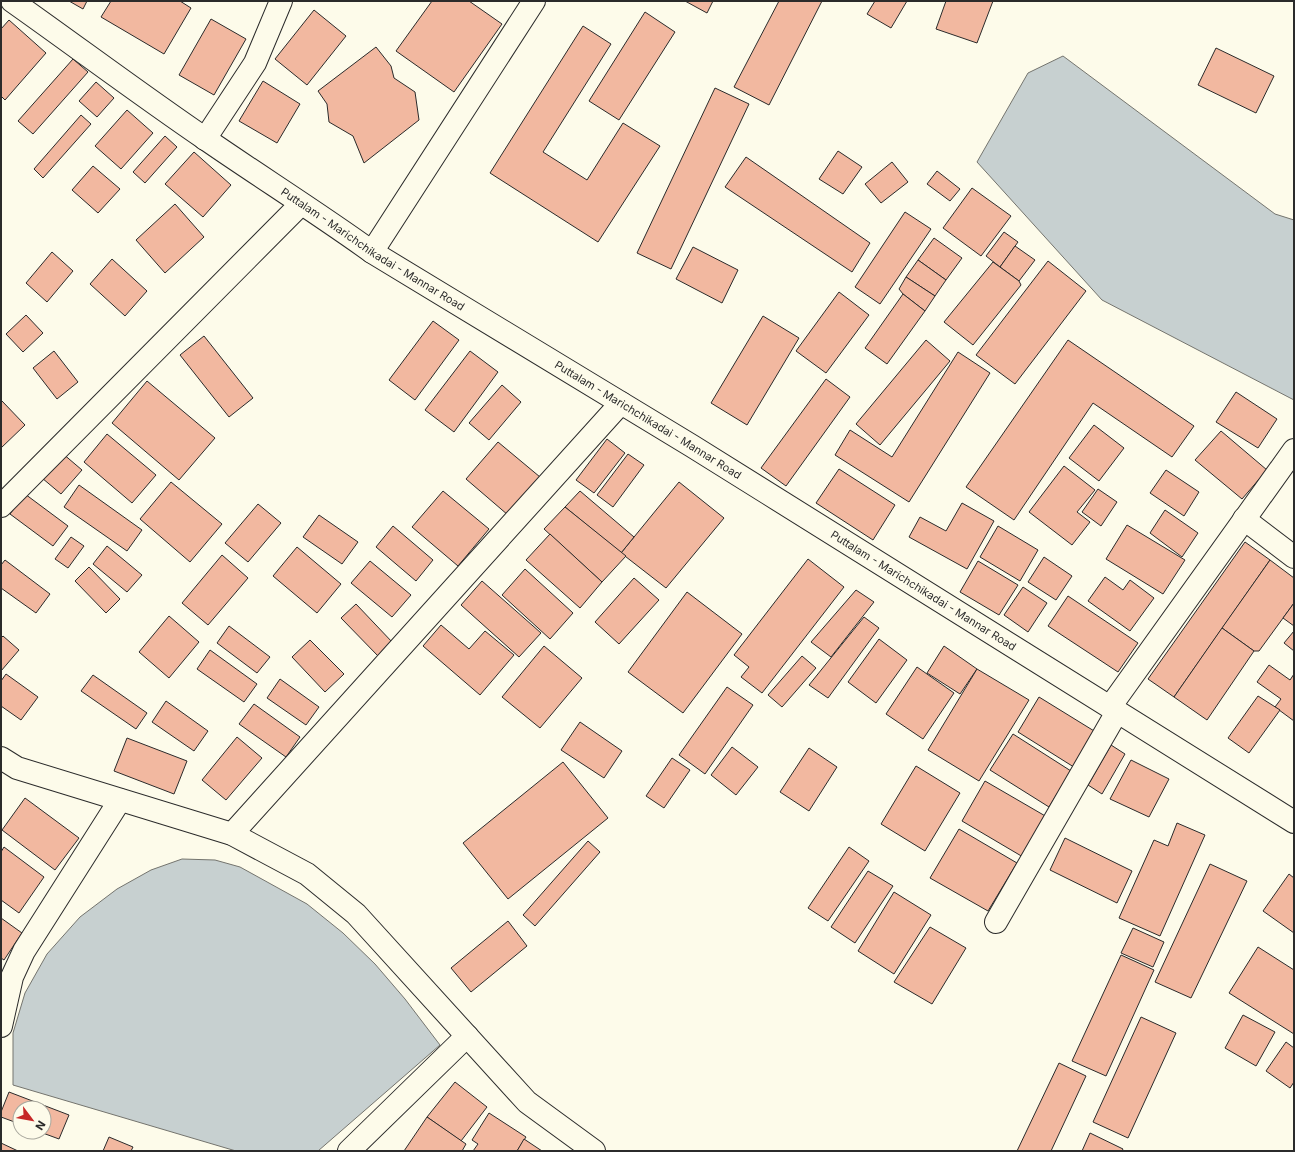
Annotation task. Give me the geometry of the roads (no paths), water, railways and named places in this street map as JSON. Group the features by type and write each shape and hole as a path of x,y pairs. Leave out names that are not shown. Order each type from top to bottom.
{"street":[{"name":"Puttalam - Marichchikadai - Mannar Road","path":"12,1 205,139 301,204 323,217 372,252 621,403 1294,822"},
{"path":"205,139 255,62 281,1"},
{"path":"372,252 534,1"},
{"path":"1,506 301,204"},
{"path":"232,834 621,403"},
{"path":"996,922 1114,709 1244,519 1294,450"},
{"path":"1244,519 1294,557"},
{"path":"1,758 17,768 232,834 307,874 356,914 527,1102 594,1151"},
{"path":"1,1026 6,974 24,951 120,800"},
{"path":"349,1151 467,1036"}]}
